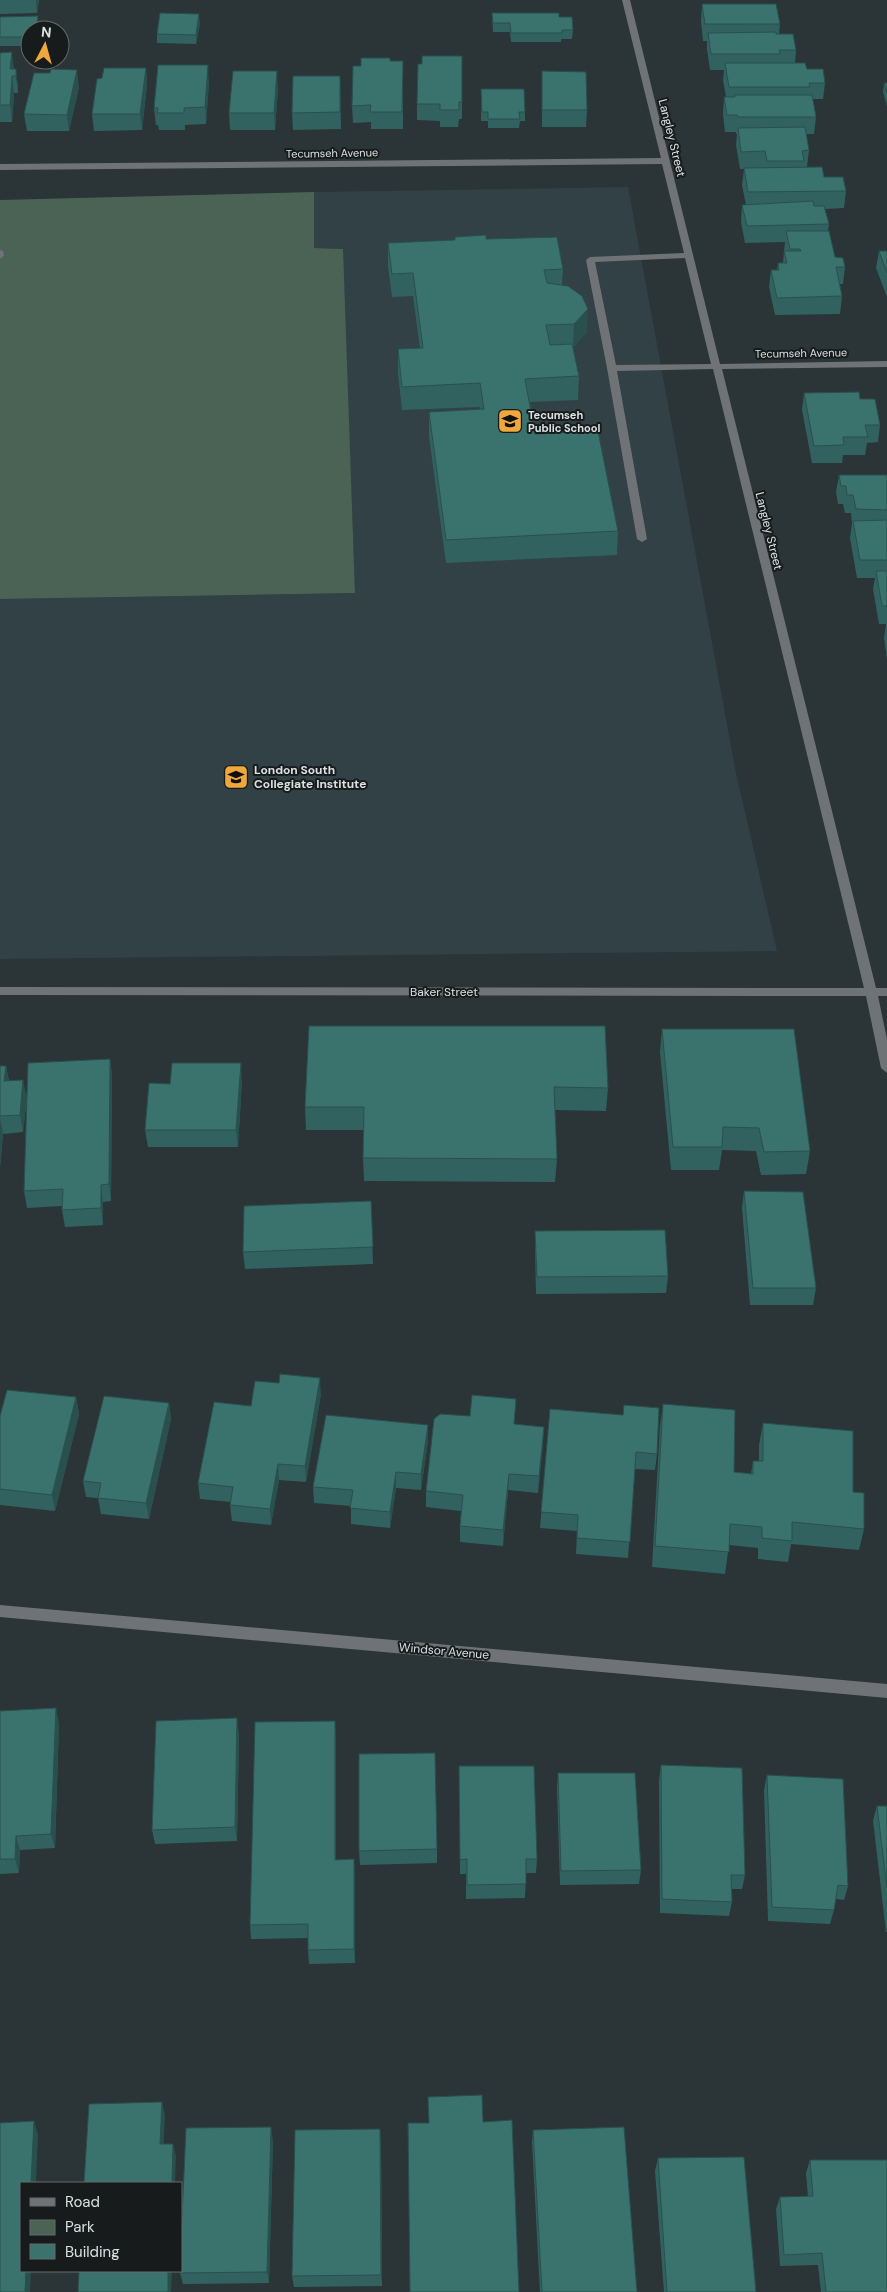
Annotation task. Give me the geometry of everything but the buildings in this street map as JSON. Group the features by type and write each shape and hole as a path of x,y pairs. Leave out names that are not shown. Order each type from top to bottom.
{"street":[{"name":"Langley Street","path":"626,0 871,992 887,1068"},
{"name":"Tecumseh Avenue","path":"0,167 665,161"},
{"path":"642,539 612,368 590,260 688,255"},
{"name":"Tecumseh Avenue","path":"612,368 715,365 887,364"},
{"name":"Baker Street","path":"0,991 887,992"},
{"name":"Windsor Avenue","path":"0,1611 887,1691"}],"shaded area":[{"path":"628,187 736,773 777,951 0,959 0,599 355,593 342,249 314,248 314,192"}],"green space":[{"path":"314,192 314,248 343,249 355,593 0,599 0,200"}],"place":[{"name":"Tecumseh Public School","path":"510,421"},
{"name":"London South Collegiate Institute","path":"236,777"}]}
